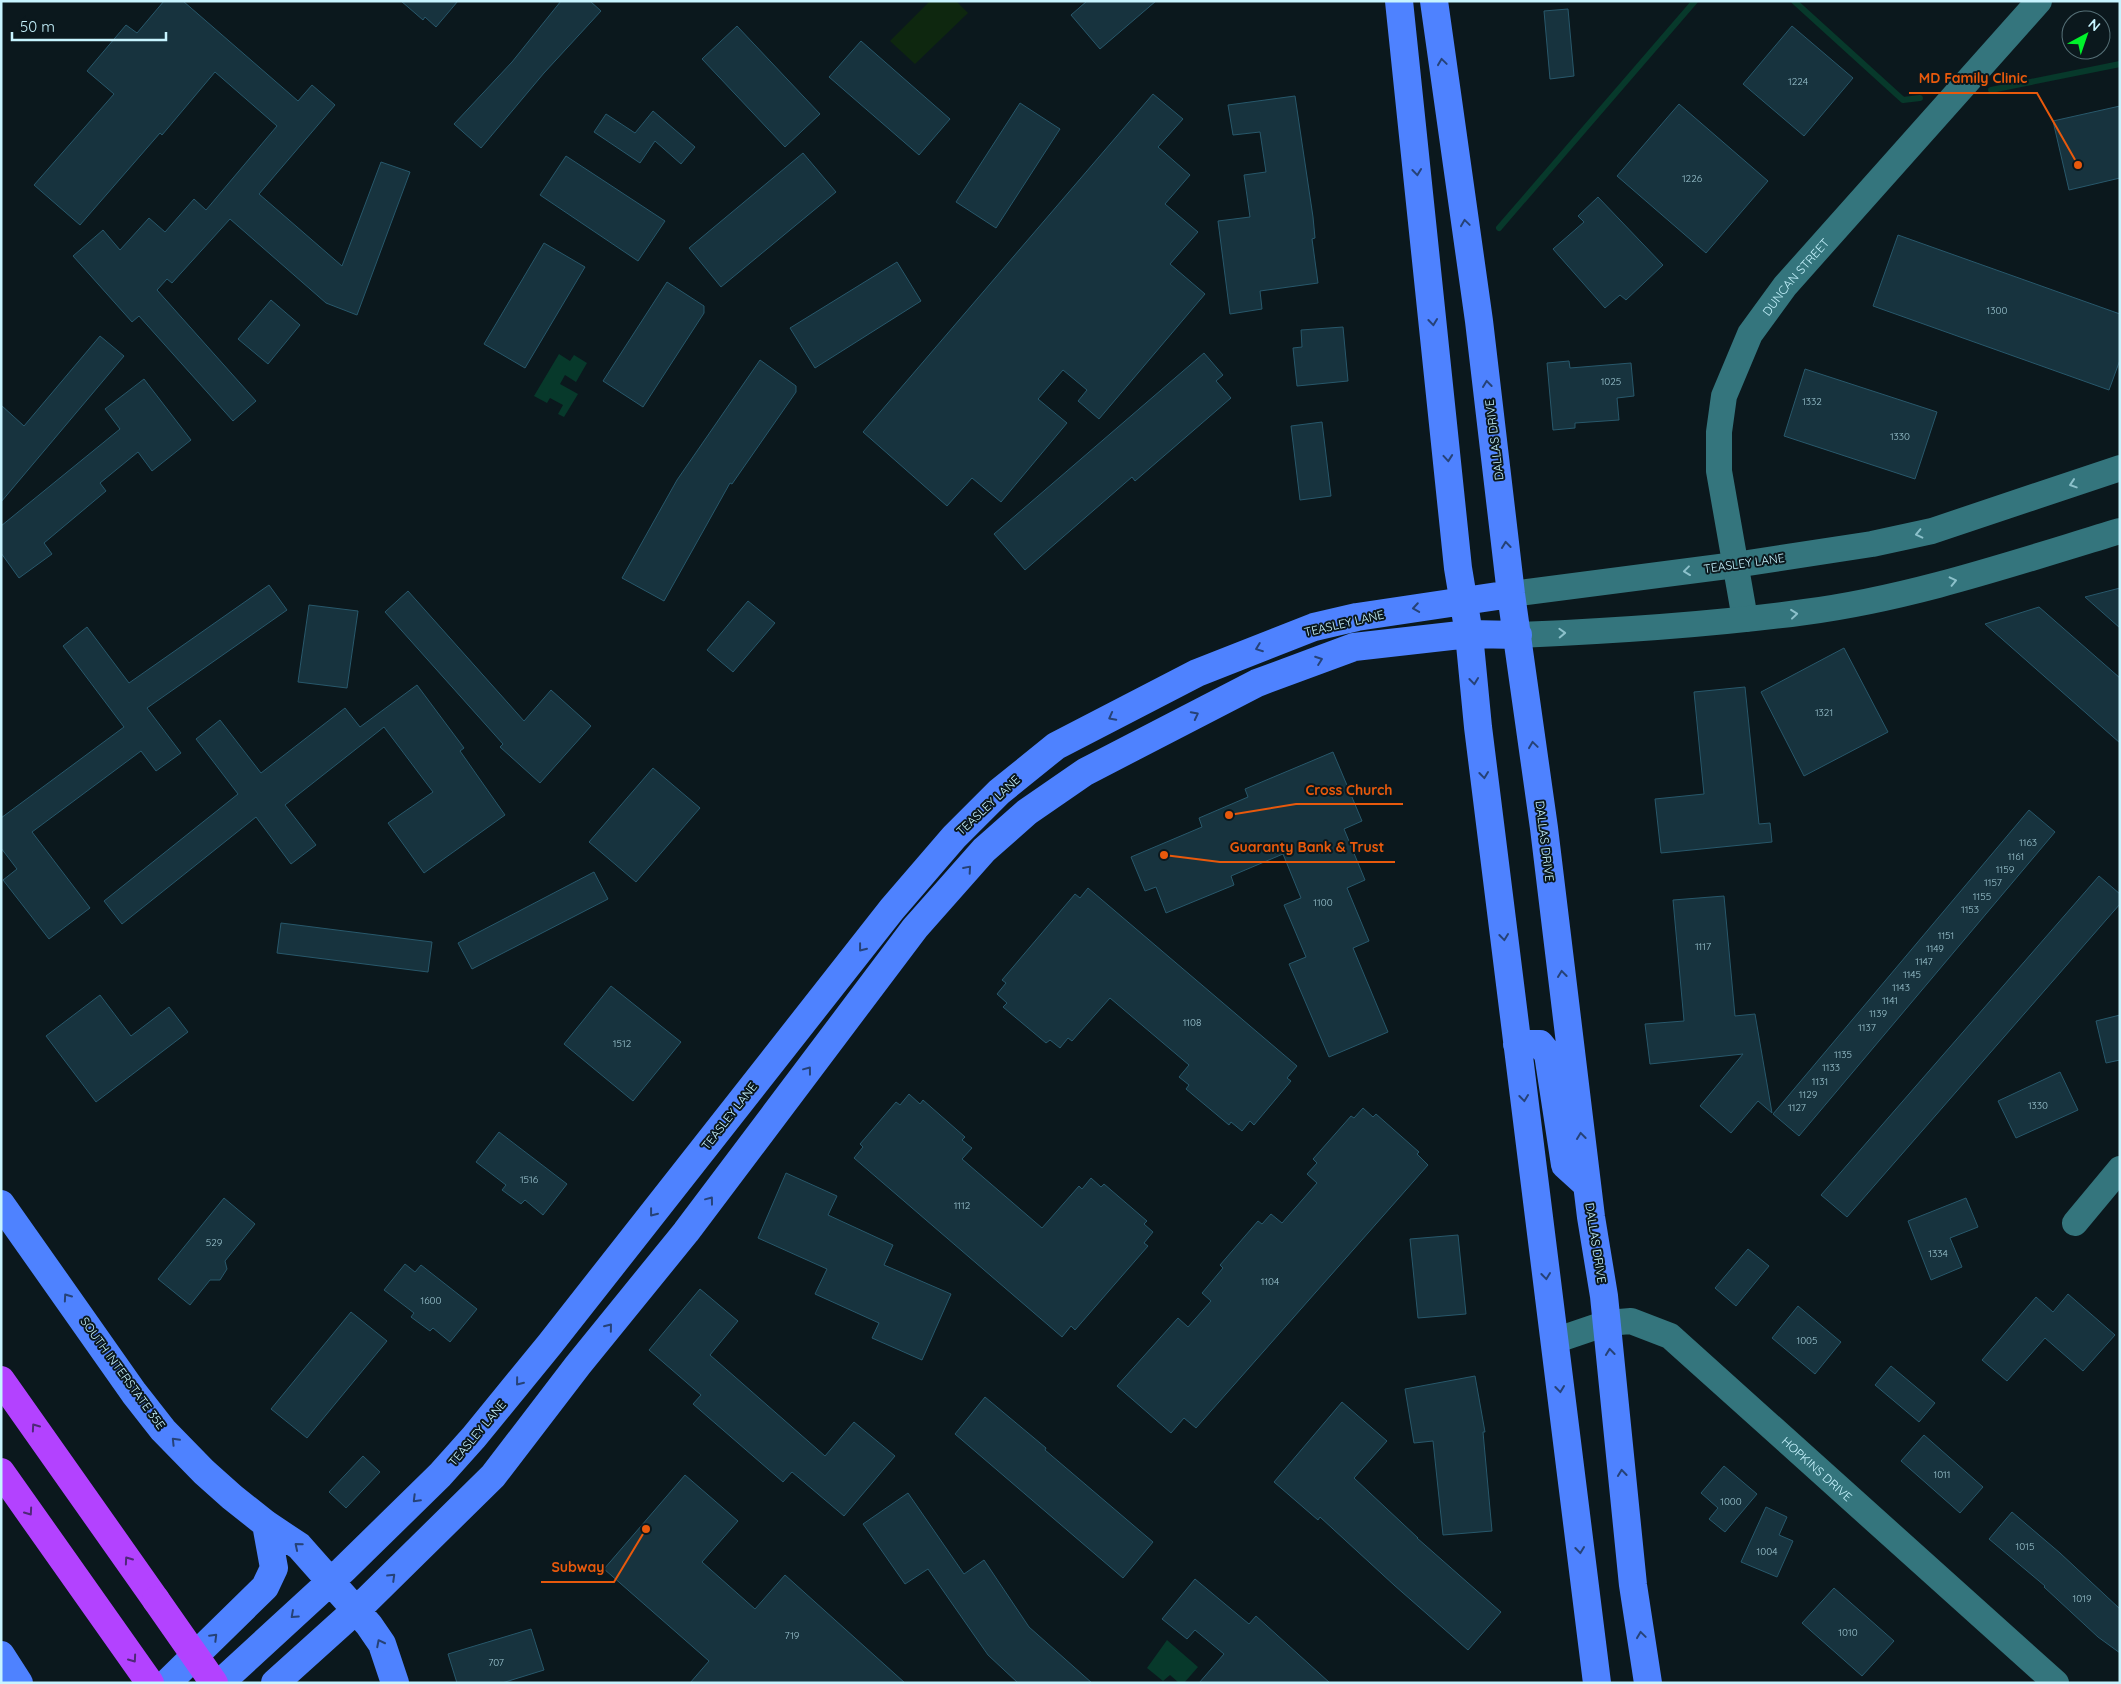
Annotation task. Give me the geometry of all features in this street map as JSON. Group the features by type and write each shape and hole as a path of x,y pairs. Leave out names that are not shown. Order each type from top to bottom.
{"highway":[{"path":"1,1380 214,1683"},
{"path":"1,1472 150,1683"}],"main road":[{"path":"1399,1 1458,568 1469,634 1478,727 1597,1683"},
{"name":"DALLAS DRIVE","path":"1434,1 1494,443 1511,594 1544,828 1587,1185 1607,1323 1633,1585 1648,1683"},
{"path":"1413,135 1452,130"},
{"name":"TEASLEY LANE","path":"220,1683 330,1583 440,1475 474,1437 550,1344 892,909 954,837 999,792 1056,746 1197,673 1314,627 1357,617 1511,594"},
{"name":"TEASLEY LANE","path":"275,1683 410,1560 493,1476 578,1365 686,1232 915,928 984,850 1027,812 1085,772 1264,680 1354,647 1469,634 1518,635"},
{"path":"1517,1044 1540,1044 1548,1054 1565,1165 1587,1185"},
{"name":"SOUTH INTERSTATE 35E","path":"1,1204 163,1430 204,1472 266,1524 299,1546 369,1625 382,1644 395,1683"},
{"path":"550,1344 578,1365"},
{"path":"167,1683 265,1587 274,1568 266,1524"},
{"path":"1,1655 19,1683"}],"street":[{"name":"DUNCAN STREET","path":"1745,619 1718,471 1718,432 1724,396 1750,334 1785,286 2039,1"},
{"name":"TEASLEY LANE","path":"1511,594 1735,565 1872,544 1932,531 2120,468"},
{"name":"TEASLEY LANE","path":"1518,635 1607,631 1806,612 1958,580 2120,531"},
{"path":"2075,1223 2120,1169"},
{"name":"HOPKINS DRIVE","path":"1554,1341 1607,1323 1631,1321 1670,1336 2056,1683"}],"shaded area":[{"path":"930,1 956,1 968,13 915,64 890,41"},
{"path":"559,354 570,361 574,355 587,363 576,382 565,375 560,384 578,394 564,417 558,414 563,405 550,398 547,403 534,396"},
{"path":"1167,1640 1198,1667 1184,1683 1179,1683 1170,1675 1163,1681 1147,1668"}],"building":[{"path":"164,1 183,1 298,101 312,85 335,105 259,194 342,266 381,162 410,172 357,315 326,303 230,219 172,283 167,279 157,290 256,401 233,421 139,316 132,322 73,256 103,230 120,250 149,218 165,232 194,199 206,210 277,126 215,72 162,135 160,133 80,225 34,185 114,94 87,71 126,25 137,33"},
{"path":"401,1 458,1 436,27 425,17 423,20"},
{"path":"561,1 590,1 601,11 544,73 481,148 454,124 512,62"},
{"path":"1087,1 1156,1 1100,49 1071,15"},
{"path":"1568,9 1574,76 1550,79 1544,11"},
{"path":"737,26 820,114 785,147 702,59"},
{"path":"1792,26 1853,78 1804,136 1743,84"},
{"path":"861,41 950,119 919,155 829,77"},
{"path":"1153,94 1183,119 1158,147 1190,175 1165,204 1198,232 1170,264 1205,294 1099,419 1078,401 1087,390 1063,370 1038,399 1067,423 1001,502 972,478 947,506 863,432"},
{"path":"1295,96 1313,217 1315,238 1312,239 1318,283 1260,291 1262,309 1230,314 1218,221 1250,217 1244,175 1266,172 1260,132 1233,135 1228,105"},
{"path":"1020,103 1060,129 996,228 956,202"},
{"path":"1679,104 1768,181 1706,253 1617,176"},
{"path":"2120,106 2120,178 2069,190 2053,121"},
{"path":"653,111 695,147 681,164 655,141 640,163 594,132 606,114 635,133"},
{"path":"803,153 836,192 721,287 689,248"},
{"path":"566,156 665,221 638,261 540,195"},
{"path":"1598,197 1663,265 1626,300 1620,295 1605,308 1553,249 1584,222 1578,216"},
{"path":"1898,235 2120,314 2120,360 2109,390 1873,306"},
{"path":"544,243 585,267 525,368 484,344"},
{"path":"897,262 921,301 815,368 790,328"},
{"path":"667,282 704,306 704,313 643,407 603,381"},
{"path":"271,300 300,325 268,364 238,339"},
{"path":"1343,327 1348,381 1297,386 1293,348 1302,347 1301,330"},
{"path":"100,336 124,356 1,502 1,405 24,426"},
{"path":"1204,353 1223,375 1216,381 1231,398 1135,481 1132,477 1025,570 994,534"},
{"path":"760,360 796,386 796,392 732,484 730,483 664,601 622,578 677,480"},
{"path":"1569,361 1570,368 1631,363 1634,396 1617,398 1619,420 1575,423 1575,428 1553,430 1547,363"},
{"path":"1805,369 1937,412 1915,479 1784,436"},
{"path":"144,379 191,440 152,471 138,452 100,483 106,491 44,543 52,554 19,578 1,553 1,526 120,429 105,409"},
{"path":"1322,422 1331,496 1300,500 1291,426"},
{"path":"269,585 287,610 147,708 181,753 156,771 141,751 32,832 90,908 49,939 3,880 17,869 1,848 1,818 124,727 63,646 87,627 129,683"},
{"path":"2120,588 2120,628 2085,597"},
{"path":"408,591 524,721 551,690 591,726 540,783 500,747 503,744 385,612"},
{"path":"748,601 775,623 733,672 707,650"},
{"path":"309,605 358,611 347,688 298,682"},
{"path":"2039,607 2120,678 2120,743 1985,624"},
{"path":"1844,648 1888,732 1804,776 1761,692"},
{"path":"417,685 464,748 460,751 505,815 424,873 388,823 433,792 384,727 285,805 316,845 291,864 256,817 122,924 104,901 238,794 196,739 220,720 261,773 345,708 360,727"},
{"path":"1745,687 1759,824 1770,823 1772,842 1661,853 1655,799 1704,794 1694,692"},
{"path":"1333,752 1362,821 1344,829 1365,880 1347,888 1369,941 1353,948 1388,1032 1329,1057 1289,964 1306,957 1284,905 1301,898 1283,854 1231,876 1234,885 1166,913 1156,887 1145,891 1131,857 1202,827 1199,818 1248,797 1245,789"},
{"path":"653,768 700,808 636,882 589,842"},
{"path":"2029,810 2055,832 1799,1136 1773,1114"},
{"path":"594,872 608,899 472,969 458,943"},
{"path":"2099,876 2120,894 2120,904 1847,1217 1821,1195"},
{"path":"1088,888 1297,1066 1287,1078 1291,1081 1254,1125 1250,1121 1242,1131 1231,1122 1229,1125 1186,1089 1189,1085 1179,1077 1189,1065 1110,998 1072,1041 1068,1038 1060,1048 1050,1040 1046,1043 1003,1007 1007,1003 997,994 1006,983 1002,980 1075,894 1080,898"},
{"path":"1724,896 1735,1016 1755,1014 1772,1113 1758,1101 1731,1133 1700,1106 1743,1054 1650,1064 1645,1024 1684,1021 1673,900"},
{"path":"281,923 432,942 428,972 277,953"},
{"path":"611,986 681,1042 633,1101 564,1044"},
{"path":"100,995 131,1036 169,1007 188,1032 96,1102 46,1036"},
{"path":"2120,1015 2120,1060 2106,1063 2096,1021"},
{"path":"2060,1072 2078,1110 2016,1138 1998,1101"},
{"path":"909,1094 920,1104 923,1100 965,1137 962,1140 972,1148 962,1159 1042,1228 1079,1186 1082,1189 1091,1178 1101,1187 1104,1184 1147,1221 1144,1224 1153,1232 1144,1243 1148,1246 1075,1330 1071,1326 1062,1337 854,1158 863,1147 860,1144 896,1102 900,1105"},
{"path":"1363,1108 1373,1117 1376,1114 1419,1152 1417,1154 1428,1165 1196,1428 1184,1418 1171,1433 1117,1386 1178,1318 1188,1327 1211,1301 1202,1293 1223,1268 1220,1265 1258,1221 1262,1224 1271,1214 1282,1223 1317,1183 1307,1174 1317,1163 1313,1159 1351,1116 1354,1118"},
{"path":"499,1132 567,1184 543,1215 525,1200 521,1204 502,1190 506,1185 476,1162"},
{"path":"786,1173 837,1196 828,1215 893,1245 884,1265 951,1294 922,1360 872,1338 879,1323 815,1294 827,1269 758,1238"},
{"path":"224,1198 255,1224 225,1261 227,1269 220,1280 210,1280 190,1305 158,1279"},
{"path":"1966,1198 1978,1227 1950,1238 1962,1267 1931,1280 1908,1221"},
{"path":"1458,1235 1466,1314 1418,1318 1410,1239"},
{"path":"1748,1249 1769,1266 1736,1306 1715,1288"},
{"path":"405,1264 415,1272 421,1265 477,1309 450,1342 433,1328 430,1331 411,1317 414,1313 384,1290"},
{"path":"700,1289 738,1321 710,1355 825,1456 854,1422 895,1456 844,1516 792,1472 783,1482 693,1404 701,1395 649,1350"},
{"path":"2068,1294 2115,1335 2083,1371 2045,1338 2007,1381 1982,1360 2036,1297 2053,1312"},
{"path":"1798,1306 1841,1342 1815,1374 1772,1338"},
{"path":"351,1312 387,1341 307,1438 271,1409"},
{"path":"1891,1366 1935,1403 1919,1422 1875,1385"},
{"path":"1475,1376 1485,1432 1483,1432 1492,1531 1443,1535 1433,1441 1414,1443 1405,1389"},
{"path":"985,1397 1153,1542 1123,1578 955,1434"},
{"path":"1342,1402 1387,1441 1354,1478 1417,1538 1501,1612 1468,1650 1320,1517 1318,1520 1274,1482"},
{"path":"1924,1435 1983,1487 1960,1513 1901,1461"},
{"path":"363,1456 380,1472 346,1508 329,1492"},
{"path":"1724,1466 1757,1494 1725,1532 1709,1519 1718,1508 1701,1493"},
{"path":"685,1475 738,1521 702,1562 755,1609 785,1575 905,1683 690,1683 709,1661 604,1569"},
{"path":"908,1493 964,1574 984,1560 1029,1627 1092,1683 1018,1683 988,1655 928,1569 905,1584 863,1524"},
{"path":"1766,1507 1787,1517 1779,1535 1793,1541 1777,1577 1741,1562"},
{"path":"2012,1512 2060,1553 2120,1609 2120,1653 2098,1637 2045,1586 1989,1539"},
{"path":"1195,1579 1249,1624 1256,1616 1330,1683 1199,1683 1224,1654 1195,1630 1187,1639 1162,1619"},
{"path":"1834,1588 1894,1641 1862,1676 1802,1623"},
{"path":"531,1629 544,1670 502,1683 457,1683 448,1654"}],"waterway":[{"path":"1499,228 1695,1"},
{"path":"1794,1 1903,100 1920,98"},
{"path":"1991,90 2120,64"}],"place":[{"name":"MD Family Clinic","path":"2078,165"},
{"name":"Cross Church","path":"1229,815"},
{"name":"Guaranty Bank & Trust","path":"1164,855"},
{"name":"Subway","path":"646,1529"}]}
